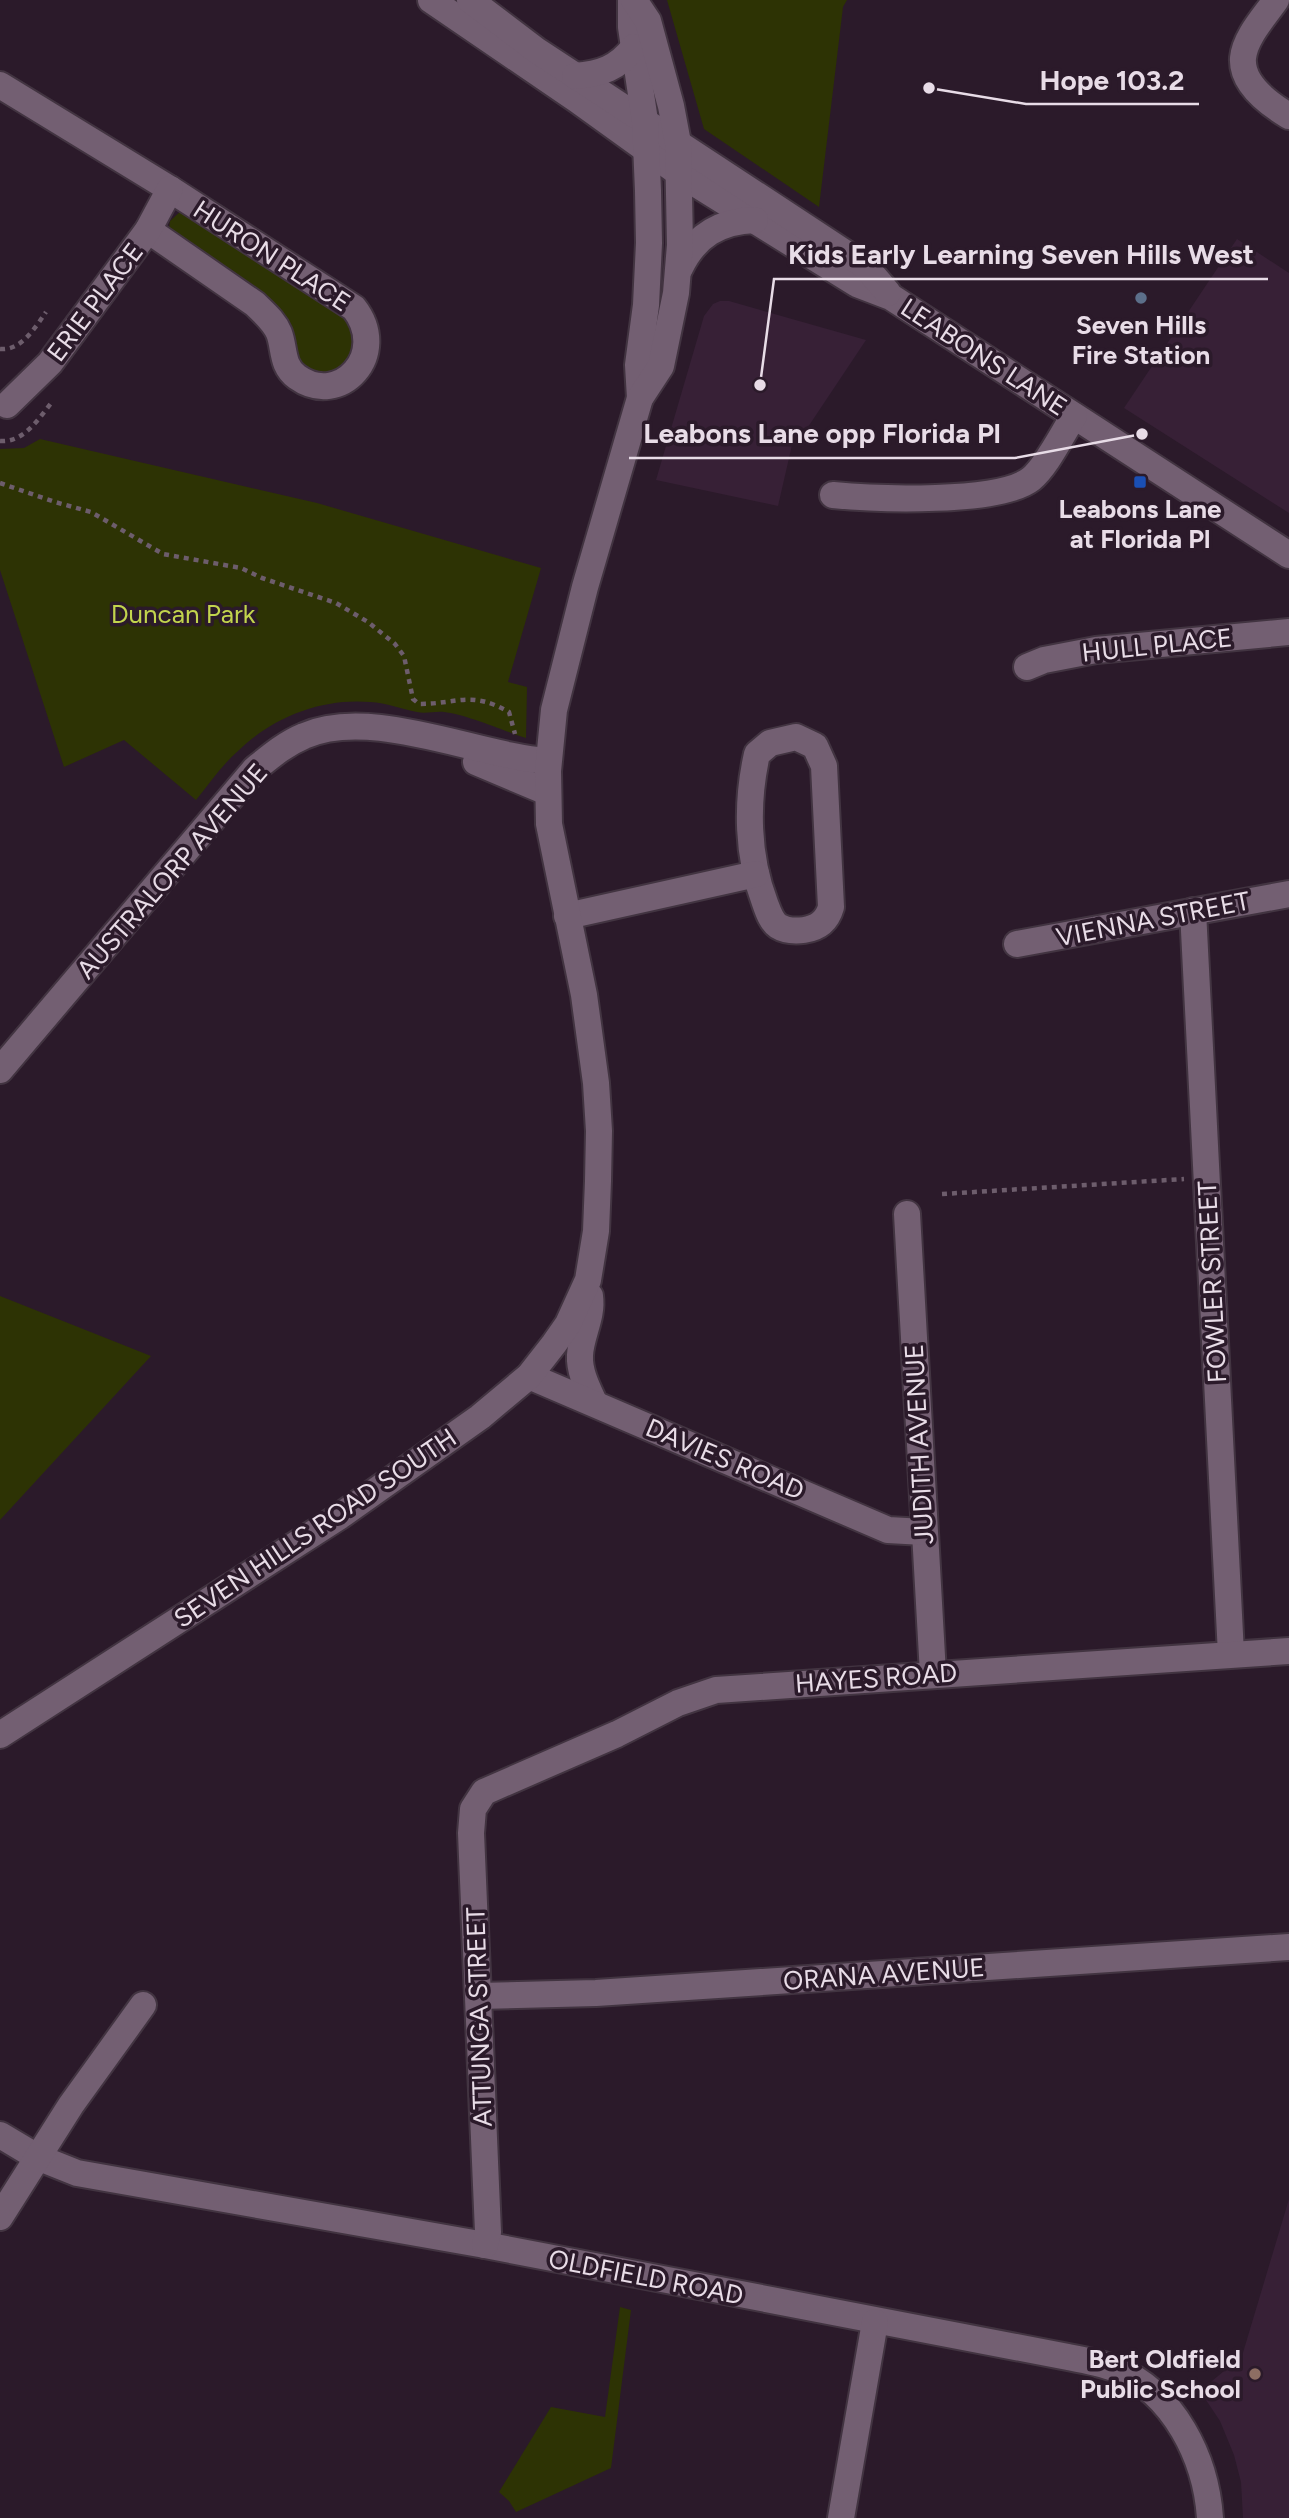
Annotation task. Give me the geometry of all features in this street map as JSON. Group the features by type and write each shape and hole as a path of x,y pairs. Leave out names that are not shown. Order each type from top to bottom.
{"street":[{"name":"LEABONS LANE","path":"431,0 680,173 857,284 891,297 1289,555"},
{"name":"LEABONS LANE","path":"470,0 575,76 865,266 891,297"},
{"name":"SEVEN HILLS ROAD SOUTH","path":"632,0 631,27 645,121 649,243 646,305 638,365 640,398"},
{"name":"SEVEN HILLS ROAD SOUTH","path":"0,1735 340,1516 450,1440 529,1376 568,1324 588,1280 596,1231 599,1131 590,1034 552,843 547,792 548,761 554,710 584,587 640,398 661,366 678,272 678,143 648,21 632,0"},
{"path":"1276,0 1251,37 1243,58 1250,84 1289,116"},
{"path":"575,76 592,75 613,68 634,47"},
{"name":"HURON PLACE","path":"0,85 170,189 354,308 367,329 367,344 359,368 351,376 332,384 314,384 296,376 285,361 279,333 267,315 148,230"},
{"name":"ERIE PLACE","path":"7,404 50,363 148,230 170,189"},
{"path":"678,272 685,256 703,235 732,222 755,220"},
{"path":"833,495 888,499 955,496 1023,484 1037,474 1074,416"},
{"name":"HULL PLACE","path":"1027,667 1044,660 1096,650 1289,632"},
{"name":"AUSTRALORP AVENUE","path":"0,1070 255,769 278,750 307,735 344,727 369,726 466,745 518,759 548,761"},
{"name":"AUSTRALORP AVENUE","path":"417,736 547,792"},
{"path":"779,739 804,739 815,746 824,766 831,907 827,918 812,928 791,930 780,927 769,915 756,874 750,823 757,754 779,739"},
{"path":"568,916 756,874"},
{"name":"VIENNA STREET","path":"1017,944 1289,894"},
{"name":"FOWLER STREET","path":"1192,911 1231,1654"},
{"name":"JUDITH AVENUE","path":"907,1214 933,1674"},
{"name":"SEVEN HILLS ROAD SOUTH","path":"588,1280 591,1301 580,1362 594,1402"},
{"name":"DAVIES ROAD","path":"529,1376 888,1530 924,1532"},
{"name":"HAYES ROAD","path":"484,1792 617,1734 698,1694 716,1690 1289,1651"},
{"name":"ATTUNGA STREET","path":"484,1792 474,1805 471,1833 488,2232 485,2245"},
{"name":"ORANA AVENUE","path":"478,1996 596,1993 1289,1947"},
{"path":"0,2217 71,2105 143,2005"},
{"name":"OLDFIELD ROAD","path":"0,2135 37,2157 78,2173 485,2245 1094,2362 1135,2379 1165,2403 1184,2432 1200,2468 1210,2518"},
{"path":"841,2518 875,2322"}],"path":[{"path":"0,349 9,350 16,347 46,312"},
{"path":"0,441 9,442 24,433 52,402"},
{"path":"0,483 91,512 163,554 241,568 262,578 336,603 368,622 395,643 404,656 413,699 419,704 471,698 492,703 509,712 518,759"},
{"path":"942,1194 1185,1179"}],"shaded area":[{"path":"1237,239 1289,273 1289,513 1124,408"},
{"path":"729,301 866,340 806,430 792,445 778,506 656,480 704,316 713,304"},
{"name":"Bert Oldfield Public School","path":"1289,2199 1289,2518 1243,2518 1241,2482 1234,2455 1220,2421 1200,2391 1242,2356"}],"green space":[{"path":"667,0 847,0 843,7 819,207 704,129"},
{"path":"181,211 345,310 360,346 343,365 332,372 307,371 169,229 170,221"},
{"name":"Duncan Park","path":"40,439 317,503 541,568 508,682 527,687 526,738 453,713 420,713 376,703 334,703 299,712 266,728 232,756 196,800 124,740 64,767 0,570 0,449 24,448"},
{"path":"0,1296 151,1356 0,1520"},
{"path":"620,2307 631,2310 611,2468 516,2512 499,2492 551,2407 605,2417"}],"place":[{"name":"Hope 103.2","path":"929,88"},
{"name":"Seven Hills Fire Station","path":"1141,298"},
{"name":"Kids Early Learning Seven Hills West","path":"760,385"},
{"name":"Leabons Lane opp Florida Pl","path":"1142,434"},
{"name":"Leabons Lane at Florida Pl","path":"1140,482"},
{"name":"Bert Oldfield Public School","path":"1255,2374"}]}
